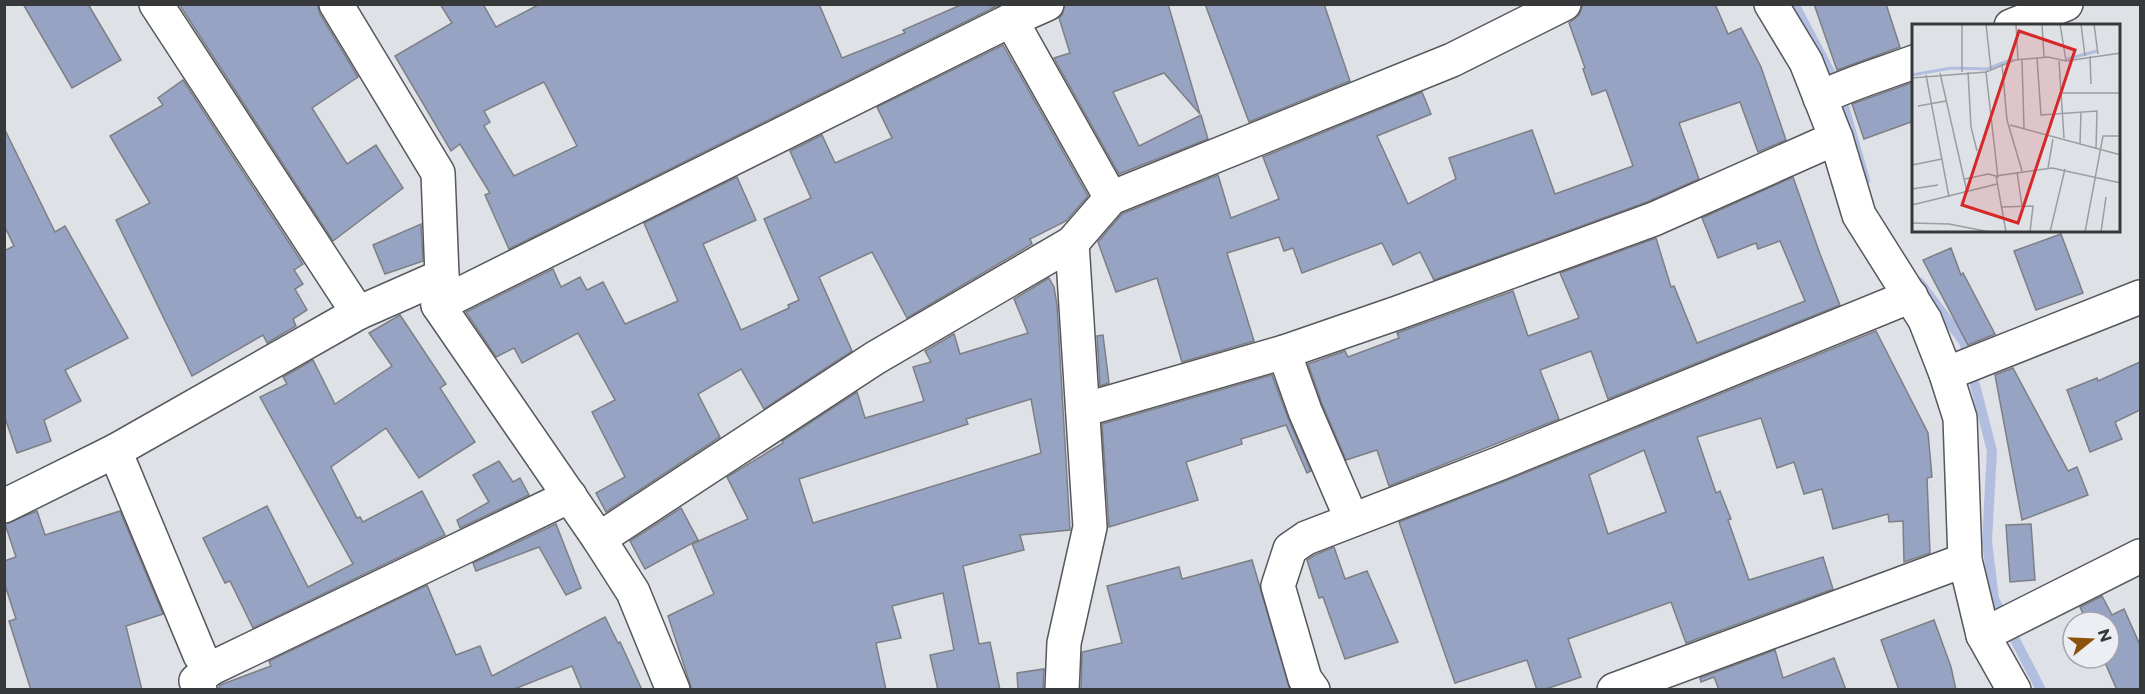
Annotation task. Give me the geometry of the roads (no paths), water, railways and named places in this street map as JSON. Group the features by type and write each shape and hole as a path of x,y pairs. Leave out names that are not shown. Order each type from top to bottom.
{"street":[{"path":"156,4 358,313"},
{"path":"336,4 438,173 440,291 633,592 673,690"},
{"path":"4,506 115,451 358,313 440,291 1047,4"},
{"path":"599,539 875,358 1072,243 1111,198 1452,60 1564,4"},
{"path":"1771,4 1806,62 1832,92 1836,138 1859,215 1926,320 1946,374 1960,418 1965,560 1983,635 2014,690"},
{"path":"2016,24 2066,4"},
{"path":"1011,20 1111,198"},
{"path":"1832,92 1912,63"},
{"path":"1083,410 1284,352 1397,313 1654,219 1836,138"},
{"path":"1062,690 1064,643 1090,527 1072,243"},
{"path":"1313,690 1305,679 1278,586 1290,549 1306,538 1498,464 1911,296"},
{"path":"1946,374 2140,297"},
{"path":"1284,352 1305,411 1352,520"},
{"path":"115,451 200,655 205,679 570,496"},
{"path":"1983,635 2140,556"},
{"path":"1614,690 1965,560"}],"waterway":[{"path":"1794,4 1839,89 1865,180"},
{"path":"1919,282 1964,342 1992,451 1987,541 1994,599 2041,690"}]}
